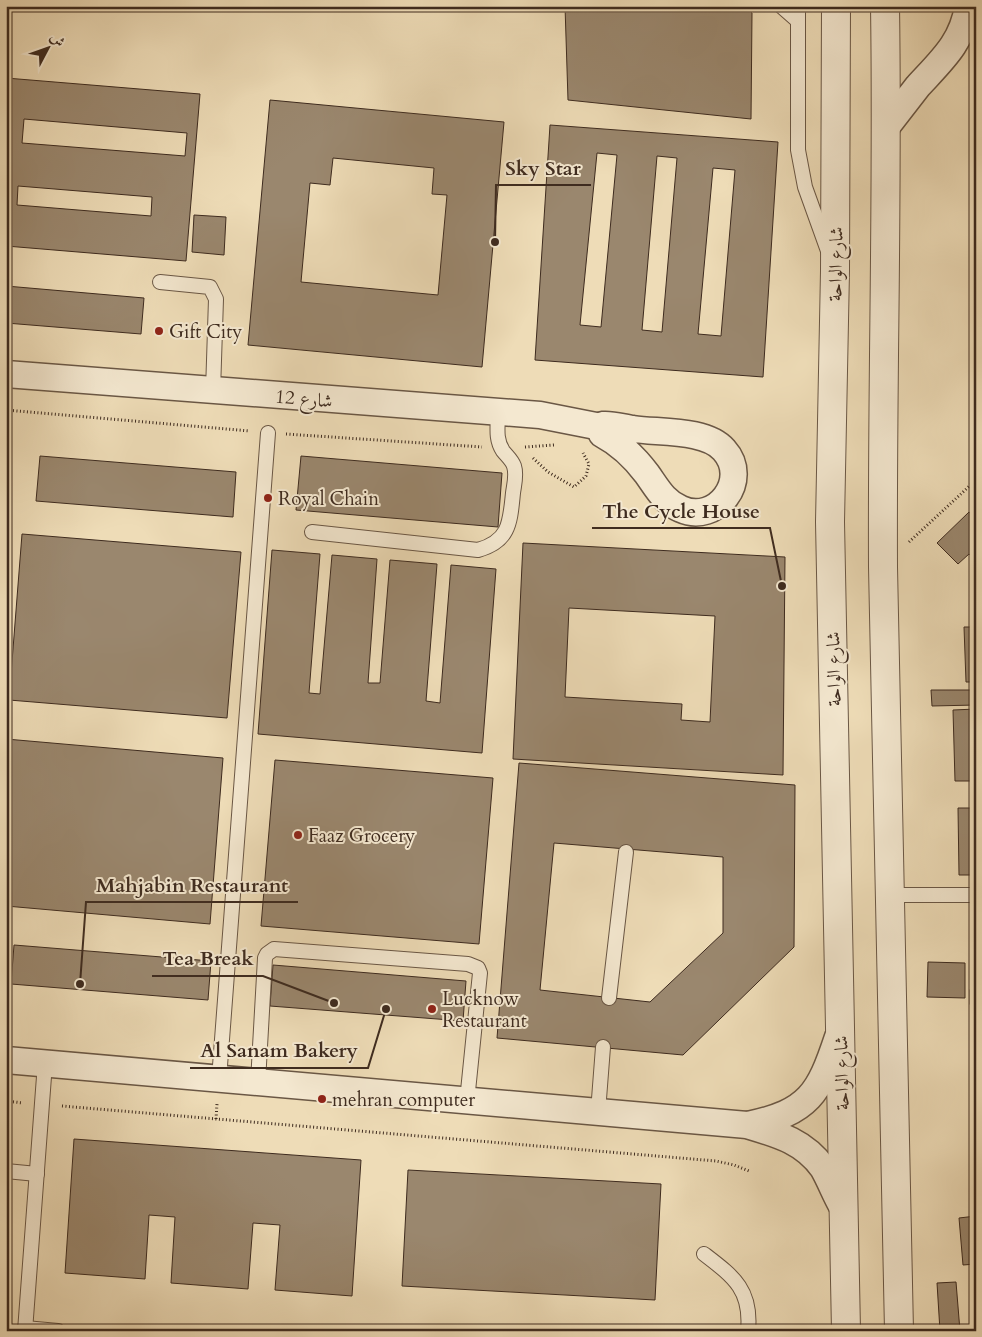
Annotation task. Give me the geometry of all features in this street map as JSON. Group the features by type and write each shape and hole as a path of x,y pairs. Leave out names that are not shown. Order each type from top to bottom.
{"street":[{"name":"شارع الواحة","path":"836,6 835,271 830,522 842,1206 846,1331"},
{"path":"885,6 887,126 882,452 883,567 899,1331"},
{"path":"887,126 919,86 949,54 960,37 968,6"},
{"name":"شارع 12","path":"6,374 558,418 601,428 607,424 693,435 710,440 724,450 732,465 734,482 727,498 714,509 697,513 682,510 669,503 631,456 602,434 601,428"},
{"path":"747,1125 784,1116 801,1106 815,1092 825,1075 840,1032"},
{"path":"6,1060 747,1125 792,1140 804,1148 824,1170 842,1206"}],"lane":[{"path":"781,6 798,21"},
{"path":"798,6 798,150 800,168 810,206 835,271"},
{"path":"160,282 210,287 216,299 213,390"},
{"path":"312,532 478,550 489,547 499,540 506,531 510,520 515,473 512,462 498,443 498,413"},
{"path":"219,1079 268,433"},
{"path":"609,998 626,852"},
{"path":"889,895 976,895"},
{"path":"258,1082 265,958 270,950 468,964 478,968 480,973 467,1101"},
{"path":"598,1112 603,1047"},
{"path":"45,1063 25,1330 58,1331"},
{"path":"6,1171 37,1174"},
{"path":"704,1254 730,1274 740,1287 747,1301 748,1331"}],"path":[{"path":"556,445 521,448 548,472 574,487 586,476 589,464 582,451"},
{"path":"883,567 976,480"},
{"path":"6,1101 716,1161 749,1171"}],"building":[{"path":"565,6 745,6 752,13 751,119 568,100"},
{"path":"6,78 200,94 186,261 6,246","holes":["24,119 187,133 185,156 22,143","18,186 152,197 151,216 17,205"]},
{"path":"270,100 504,122 482,367 248,345","holes":["333,158 434,168 432,194 447,195 438,295 301,282 310,183 330,185"]},
{"path":"550,125 778,142 763,377 535,360","holes":["597,153 617,155 601,327 580,325","657,156 677,158 662,332 642,330","713,168 735,170 721,336 698,334"]},
{"path":"194,215 226,217 224,255 192,252"},
{"path":"6,286 144,298 141,334 6,323"},
{"path":"40,456 236,472 233,517 36,501"},
{"path":"301,456 502,473 498,527 296,510"},
{"path":"6,507 11,507 6,564"},
{"path":"969,512 976,518 976,561 969,554 958,564 937,543"},
{"path":"22,534 241,552 227,718 9,700"},
{"path":"523,543 785,557 783,775 513,759","holes":["569,608 715,616 710,722 681,720 682,704 565,697"]},
{"path":"272,550 320,554 309,693 320,694 332,555 377,559 368,683 380,683 390,560 437,564 426,701 440,703 451,565 496,569 482,753 258,734"},
{"path":"964,627 976,627 976,682 966,682"},
{"path":"931,690 976,690 976,705 932,706"},
{"path":"976,709 976,781 955,781 953,710"},
{"path":"6,739 223,758 210,924 6,906"},
{"path":"275,760 493,778 479,944 261,926"},
{"path":"519,763 795,785 794,947 683,1055 497,1038","holes":["554,843 723,857 723,933 650,1002 540,990"]},
{"path":"958,808 976,808 976,875 959,875"},
{"path":"971,922 976,922 976,987 972,988"},
{"path":"14,945 211,961 208,1000 11,984"},
{"path":"928,962 965,963 965,998 927,997"},
{"path":"273,965 466,981 463,1021 270,1006"},
{"path":"970,990 976,990 976,1004 970,1004"},
{"path":"74,1139 361,1160 352,1296 275,1290 280,1225 253,1223 248,1289 171,1283 175,1217 149,1215 145,1279 65,1273"},
{"path":"408,1170 661,1184 655,1300 402,1286"},
{"path":"976,1216 976,1264 963,1265 959,1218"},
{"path":"956,1282 960,1331 940,1331 937,1283"}],"place":[{"name":"Sky Star","path":"495,242"},
{"name":"Gift City","path":"159,331"},
{"name":"Royal Chain","path":"268,498"},
{"name":"The Cycle House","path":"782,586"},
{"name":"Faaz Grocery","path":"298,835"},
{"name":"Mahjabin Restaurant","path":"80,984"},
{"name":"Tea Break","path":"334,1003"},
{"name":"Al Sanam Bakery","path":"386,1009"},
{"name":"Lucknow Restaurant","path":"432,1009"},
{"name":"mehran computer","path":"322,1099"}]}
